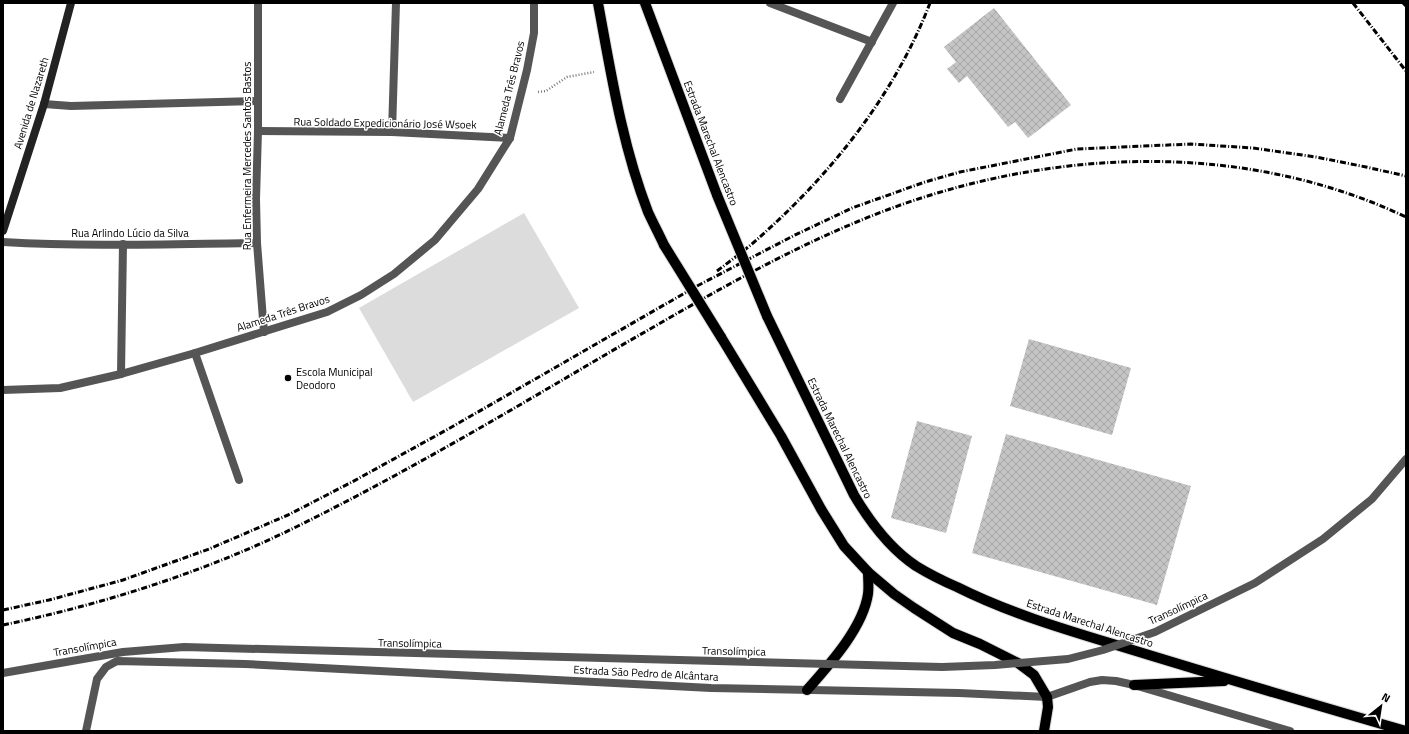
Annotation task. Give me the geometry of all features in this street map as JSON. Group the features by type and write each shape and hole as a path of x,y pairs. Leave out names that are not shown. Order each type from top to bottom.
{"main road":[{"path":"598,3 620,117 649,214 664,245 781,436 832,528 844,546 868,572 894,594 935,623 953,633 1011,659 1034,675 1047,697 1048,707 1044,731"},
{"name":"Estrada Marechal Alencastro","path":"645,3 717,195 767,316 854,495 872,522 894,548 904,557 927,572 967,592 1036,620 1230,680 1406,731"},
{"path":"807,690 831,662 857,624 868,593 868,572"},
{"path":"1134,685 1230,680"}],"street":[{"name":"Avenida de Nazareth","path":"3,231 44,104 71,3"},
{"name":"Rua Enfermeira Mercedes Santos Bastos","path":"258,3 258,131 256,200 257,242 264,332"},
{"path":"392,132 396,3"},
{"name":"Alameda Três Bravos","path":"3,390 60,388 121,374 264,332 327,312 361,295 394,274 435,240 478,189 510,138 527,70 534,33 534,3"},
{"path":"770,3 872,42"},
{"path":"840,99 893,3"},
{"path":"44,104 71,106 257,100"},
{"name":"Rua Soldado Expedicionário José Wsoek","path":"258,131 392,132 510,138"},
{"name":"Rua Arlindo Lúcio da Silva","path":"3,242 32,244 123,244 257,242"},
{"path":"121,374 123,244"},
{"path":"195,352 239,480"},
{"name":"Transolímpica","path":"3,673 123,652 184,647 942,667 995,665 1068,659 1103,650 1155,632 1255,583 1329,534 1372,499 1406,459"},
{"name":"Estrada São Pedro de Alcântara","path":"86,731 97,679 106,667 117,661 245,664 711,688 959,693 1047,697"},
{"path":"1047,697 1090,682 1102,680 1116,681 1290,731"}],"path":[{"path":"546,91 567,77 596,72"}],"shaded area":[{"path":"524,213 579,308 413,402 359,308"}],"building":[{"path":"994,8 1071,105 1028,138 1015,122 1008,127 967,76 959,83 947,69 956,62 944,47"},
{"path":"1029,339 1131,368 1112,435 1010,406"},
{"path":"917,421 972,436 946,533 891,518"},
{"path":"1006,434 1191,486 1157,605 972,553"}],"railway":[{"path":"717,271 740,254 781,218 807,191 856,134 898,71 915,38 930,3"},
{"path":"1353,3 1406,71"},
{"path":"1403,3 1406,6"},
{"path":"3,610 49,600 123,580 209,549 288,515 352,482 450,428 697,286 793,236 852,208 925,182 960,172 1077,149 1191,144 1253,148 1316,157 1406,176"},
{"path":"3,625 41,617 116,597 190,572 263,543 378,485 733,282 827,235 859,221 925,197 993,179 1063,167 1133,162 1203,164 1273,173 1340,191 1406,217"}],"place":[{"name":"Escola Municipal Deodoro","path":"288,378"}]}
